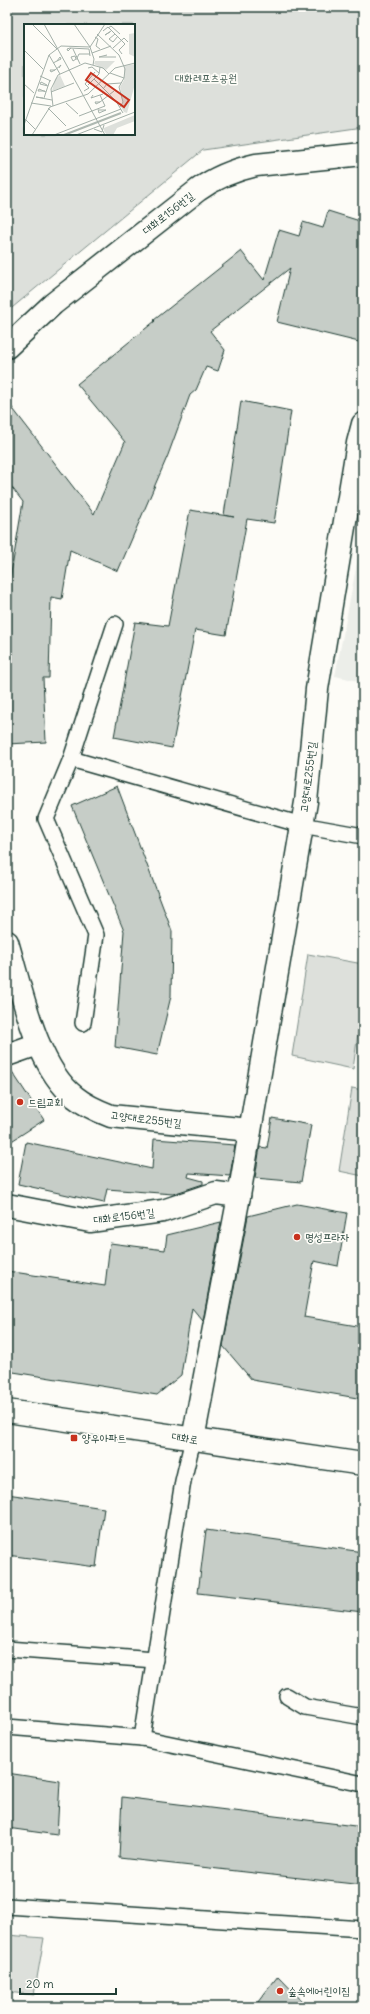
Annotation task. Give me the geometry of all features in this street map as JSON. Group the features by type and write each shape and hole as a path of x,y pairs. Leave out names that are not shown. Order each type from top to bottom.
{"street":[{"name":"대화로156번길","path":"7,346 53,304 192,194 217,178 239,169 256,165 363,154"},
{"name":"고양대로255번길","path":"193,1439 240,1196 306,802 317,689 358,443 363,424"},
{"name":"고양대로255번길","path":"7,942 38,1044 60,1081 75,1097 93,1109 111,1116 128,1119 250,1130"},
{"path":"7,1055 38,1044"},
{"name":"대화로156번길","path":"7,1205 90,1221 163,1211 216,1192 240,1196"},
{"name":"대화로","path":"7,1411 363,1464"}],"lane":[{"path":"83,1023 96,935 46,819 71,759 115,624"},
{"path":"71,759 302,824 363,836"},
{"path":"142,1738 183,1481 193,1439"},
{"path":"7,1649 155,1660"},
{"path":"288,1696 305,1708 363,1718"},
{"path":"7,1727 142,1738 363,1784"},
{"path":"7,1906 363,1929"}],"shaded area":[{"path":"363,532 363,682 335,676"}],"green space":[{"name":"대화레포츠공원","path":"7,7 363,7 363,127 203,150 7,312"},
{"path":"308,954 363,964 363,997 353,1069 292,1056"},
{"path":"352,1088 363,1090 363,1176 339,1171"},
{"path":"7,1935 44,1938 34,1995 7,1992"}],"building":[{"path":"328,211 363,222 363,343 277,322 290,268 210,331 225,350 218,371 206,367 196,390 190,395 168,455 118,571 70,550 62,599 51,597 49,678 43,678 46,742 7,744 7,597 23,502 7,481 7,401 94,514 125,442 77,384 155,321 154,320 241,251 264,280 279,230 299,236 303,222 323,228"},
{"path":"241,401 291,411 274,523 247,519 226,635 195,630 172,748 114,737 135,622 168,626 190,510 234,517 224,515"},
{"path":"117,786 172,931 171,996 157,1055 115,1047 124,931 72,806"},
{"name":"드림교회","path":"7,1067 9,1067 44,1120 7,1144"},
{"path":"272,1118 311,1125 301,1182 255,1178 260,1147 267,1148"},
{"path":"154,1139 235,1145 230,1176 189,1173 188,1177 203,1181 203,1184 173,1194 107,1189 104,1203 18,1184 26,1142 152,1169"},
{"name":"명성프라자","path":"297,1204 347,1213 338,1266 314,1261 304,1317 363,1327 363,1399 252,1380 223,1346 248,1216"},
{"path":"221,1222 203,1321 192,1308 181,1375 157,1395 7,1371 7,1271 105,1286 110,1243 165,1250 167,1235"},
{"path":"7,1494 104,1508 96,1567 7,1555"},
{"path":"206,1530 363,1552 363,1612 198,1593"},
{"path":"7,1773 60,1781 57,1835 7,1828"},
{"path":"122,1797 363,1827 363,1885 119,1858"},
{"name":"숲속에어린이집","path":"278,1976 308,2007 254,2007"}],"place":[{"name":"드림교회","path":"20,1102"},
{"name":"명성프라자","path":"297,1237"},
{"name":"양우아파트","path":"74,1438"},
{"name":"숲속에어린이집","path":"280,1991"}]}
